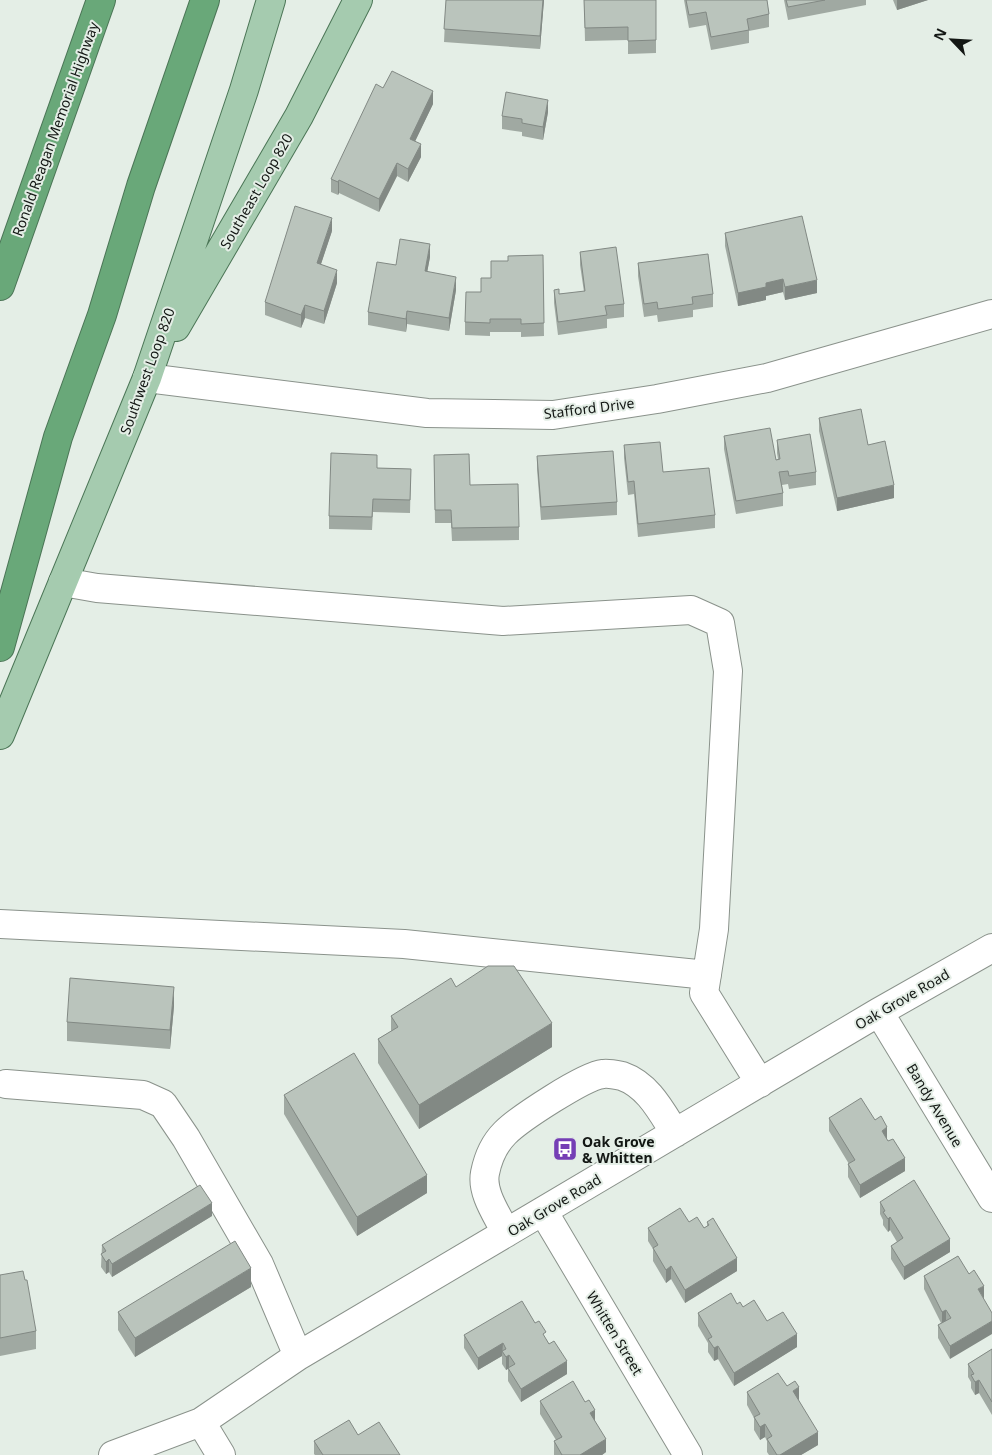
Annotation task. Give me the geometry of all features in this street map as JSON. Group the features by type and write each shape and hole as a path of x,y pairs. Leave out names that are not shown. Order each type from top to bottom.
{"highway":[{"name":"Ronald Reagan Memorial Highway","path":"0,286 101,0"},
{"path":"0,647 58,437 102,315 141,186 205,0"}],"main road":[{"name":"Southwest Loop 820","path":"0,734 147,378 244,90 272,0"},
{"name":"Southeast Loop 820","path":"147,378 299,116 358,0"}],"street":[{"name":"Stafford Drive","path":"147,378 427,413 553,415 766,378 992,314"},
{"path":"63,582 125,590 503,621 691,610 720,623 728,671 714,928 704,993 760,1083"},
{"path":"0,924 404,944 707,975"},
{"name":"Oak Grove Road","path":"113,1455 201,1422 298,1356 879,1012 992,948"},
{"name":"Bandy Avenue","path":"879,1012 992,1198"},
{"path":"506,1233 487,1190 485,1175 492,1151 506,1132 584,1080 603,1074 621,1076 641,1086 655,1102 675,1133"},
{"path":"6,1084 143,1096 163,1104 186,1138 259,1264 298,1356"},
{"name":"Whitten Street","path":"543,1211 688,1455"},
{"path":"201,1422 221,1455"}],"building":[{"path":"446,0 543,0 540,36 444,29"},
{"path":"584,0 656,0 656,40 628,41 628,27 585,28"},
{"path":"686,0 767,0 769,14 747,19 749,30 711,37 706,12 689,15"},
{"path":"786,0 825,0 788,7"},
{"path":"392,71 433,91 410,139 421,144 408,169 397,163 379,199 339,180 338,182 331,179 376,84 383,88"},
{"path":"506,92 548,100 543,127 522,123 522,119 502,116"},
{"path":"295,206 332,218 317,263 337,270 324,311 305,305 301,315 265,302"},
{"path":"802,216 817,280 785,287 783,279 766,283 766,287 738,293 725,233"},
{"path":"400,239 430,244 425,271 456,277 449,318 407,311 406,319 368,312 377,262 396,265"},
{"path":"616,247 624,304 605,306 607,315 558,322 554,290 559,289 559,294 585,291 580,252"},
{"path":"708,254 713,294 692,297 693,304 658,309 657,302 644,304 638,263"},
{"path":"543,255 544,323 521,324 521,319 490,319 490,323 465,322 466,292 481,292 481,278 491,278 491,261 508,261 508,256"},
{"path":"861,409 868,445 885,441 894,485 837,498 819,418"},
{"path":"770,428 776,460 780,459 777,440 810,434 816,472 789,476 788,471 779,472 783,493 736,501 724,436"},
{"path":"660,442 663,472 709,468 715,515 638,524 634,481 628,482 624,445"},
{"path":"613,451 617,502 541,507 537,456"},
{"path":"331,453 377,455 377,468 411,469 410,500 373,499 372,517 329,516"},
{"path":"469,454 470,485 518,484 519,527 452,528 451,510 435,510 434,455"},
{"path":"488,966 514,966 552,1023 419,1105 378,1039 398,1027 391,1016 451,978 456,987"},
{"path":"70,978 174,987 170,1030 67,1022"},
{"path":"354,1053 427,1175 357,1217 284,1095"},
{"path":"861,1098 875,1120 881,1116 887,1127 882,1131 888,1141 893,1139 905,1158 860,1185 848,1164 855,1160 829,1118"},
{"path":"914,1180 950,1239 904,1267 891,1246 903,1238 890,1217 888,1219 883,1212 885,1211 880,1202"},
{"path":"200,1185 212,1203 112,1264 109,1259 106,1262 101,1254 106,1251 102,1245"},
{"path":"680,1208 689,1222 697,1217 704,1228 709,1225 707,1222 713,1218 737,1258 685,1290 671,1266 666,1270 653,1248 658,1245 648,1228"},
{"path":"235,1241 251,1268 135,1338 118,1312"},
{"path":"958,1256 969,1274 974,1270 984,1286 978,1289 992,1313 992,1321 950,1346 938,1325 951,1318 946,1310 942,1312 924,1276"},
{"path":"23,1271 25,1280 27,1280 36,1331 0,1338 0,1275"},
{"path":"731,1293 737,1304 740,1302 743,1307 754,1300 767,1321 783,1312 797,1334 734,1373 718,1346 714,1348 708,1339 712,1337 698,1313"},
{"path":"522,1301 535,1323 539,1321 546,1332 543,1334 549,1344 554,1341 567,1361 521,1389 508,1368 515,1364 509,1355 506,1357 502,1351 506,1349 503,1343 478,1358 464,1335"},
{"path":"992,1349 992,1402 979,1380 975,1382 971,1375 974,1374 968,1364"},
{"path":"778,1373 787,1386 795,1381 799,1387 793,1391 818,1432 780,1455 777,1455 767,1439 772,1436 765,1424 760,1427 754,1417 760,1414 747,1392"},
{"path":"573,1381 585,1402 589,1400 595,1410 590,1413 606,1439 580,1455 562,1455 554,1441 562,1437 540,1401"},
{"path":"349,1420 358,1435 379,1422 400,1455 323,1455 314,1441"}],"place":[{"name":"Oak Grove & Whitten","path":"565,1149"}]}
